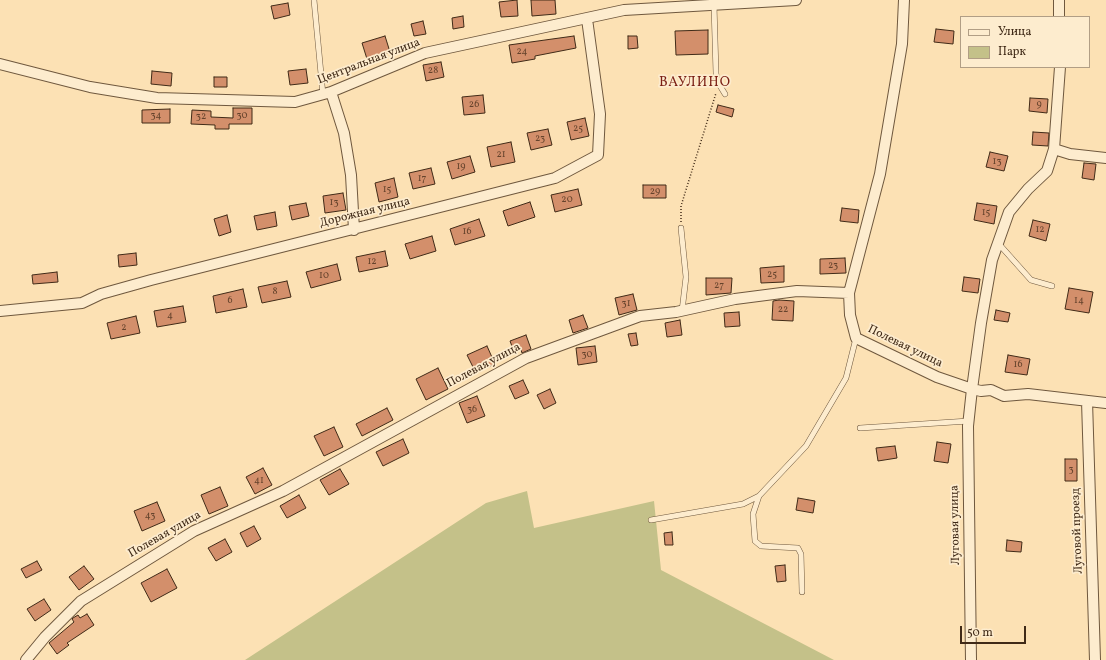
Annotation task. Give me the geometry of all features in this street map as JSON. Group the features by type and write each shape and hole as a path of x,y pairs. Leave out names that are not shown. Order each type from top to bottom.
{"street":[{"name":"Центральная улица","path":"0,64 90,87 157,98 295,102 327,94 425,53 624,10 714,5 734,2 796,0"},
{"path":"849,293 880,174 902,44 904,0"},
{"path":"1059,0 1059,16"},
{"name":"Дорожная улица","path":"0,311 82,303 101,294 151,280 354,230 555,178 598,155 600,114 587,19"},
{"path":"972,389 981,323 992,260 1009,212 1028,189 1047,171 1054,149 1060,68"},
{"path":"327,94 344,133 351,175 354,230"},
{"path":"1054,149 1070,154 1106,158"},
{"name":"Полевая улица","path":"26,660 45,637 81,601 194,531 283,491 526,358 640,316 682,311 735,299 797,291 849,293 850,315 856,338 937,377 972,389 981,391 991,390 1004,396 1028,394 1106,403"},
{"name":"Луговая улица","path":"971,660 969,421 972,389"},
{"name":"Луговой проезд","path":"1087,401 1095,660"}],"lane":[{"path":"314,0 327,94"},
{"path":"714,5 717,81 725,94"},
{"path":"681,228 686,277 682,311"},
{"path":"998,243 1032,280 1052,286"},
{"path":"651,520 743,504 759,496 806,446 846,378 856,338"},
{"path":"860,428 969,421"},
{"path":"759,496 753,514 755,541 761,546 798,548 801,554 802,592"}],"path":[{"path":"681,228 681,206 710,115 717,90 717,81"}],"green space":[{"path":"527,491 534,528 654,501 661,570 834,660 245,660 486,503"}],"building":[{"path":"517,0 518,16 501,17 499,2"},
{"path":"531,0 555,0 556,14 532,16"},
{"path":"288,3 290,15 274,19 271,6"},
{"path":"463,16 464,27 453,29 452,18"},
{"path":"423,21 426,34 414,36 411,24"},
{"path":"936,29 954,31 953,44 934,42"},
{"path":"708,30 708,54 676,55 675,31"},
{"path":"385,36 390,52 367,59 362,43"},
{"path":"574,36 576,48 535,56 535,59 512,63 509,45"},
{"path":"628,36 637,36 638,48 628,49"},
{"path":"441,62 444,77 426,81 423,65"},
{"path":"306,69 308,83 290,85 288,71"},
{"path":"152,71 172,73 171,86 151,84"},
{"path":"214,77 227,77 227,87 214,87"},
{"path":"483,95 485,113 464,115 462,97"},
{"path":"1030,98 1048,99 1047,113 1029,111"},
{"path":"718,105 734,109 732,117 716,112"},
{"path":"233,108 252,108 252,124 229,124 229,129 215,129 215,125 191,124 192,110 211,111 211,117 233,118"},
{"path":"170,109 170,123 142,123 142,110"},
{"path":"585,118 589,136 571,140 567,122"},
{"path":"548,129 552,145 531,150 527,133"},
{"path":"1033,132 1049,133 1048,146 1032,145"},
{"path":"511,142 515,162 491,167 487,147"},
{"path":"990,152 1008,156 1004,171 986,167"},
{"path":"470,156 475,172 452,179 447,162"},
{"path":"1084,163 1096,164 1094,180 1082,178"},
{"path":"431,168 435,184 413,189 409,173"},
{"path":"394,178 398,197 379,202 375,183"},
{"path":"643,185 666,185 666,198 643,198"},
{"path":"578,189 582,205 555,212 551,195"},
{"path":"343,193 346,210 325,213 323,196"},
{"path":"530,202 535,217 508,226 503,211"},
{"path":"306,203 309,216 292,220 289,206"},
{"path":"977,203 997,206 994,224 974,220"},
{"path":"842,208 859,210 858,223 840,221"},
{"path":"275,212 277,226 257,230 254,216"},
{"path":"227,215 231,232 219,236 214,219"},
{"path":"479,219 485,236 455,245 450,229"},
{"path":"1033,220 1050,224 1046,241 1029,236"},
{"path":"432,236 436,251 410,259 405,244"},
{"path":"385,251 388,266 359,272 356,257"},
{"path":"136,253 137,265 119,267 118,255"},
{"path":"845,258 846,273 820,274 820,259"},
{"path":"337,264 341,280 311,288 306,272"},
{"path":"784,266 784,282 761,283 760,268"},
{"path":"57,272 58,282 33,284 32,275"},
{"path":"964,277 980,279 978,293 962,291"},
{"path":"706,278 732,278 731,293 706,295"},
{"path":"287,281 291,297 262,303 258,287"},
{"path":"1069,288 1093,292 1089,313 1065,309"},
{"path":"243,289 247,307 216,313 213,296"},
{"path":"633,294 637,310 619,315 615,298"},
{"path":"773,301 794,301 793,321 772,320"},
{"path":"183,306 186,322 157,327 154,311"},
{"path":"996,310 1010,313 1008,322 994,320"},
{"path":"739,312 740,326 725,327 724,313"},
{"path":"583,315 588,328 573,333 569,320"},
{"path":"136,316 140,333 111,339 107,323"},
{"path":"680,320 682,335 667,337 665,323"},
{"path":"636,333 638,345 631,346 628,334"},
{"path":"526,335 531,349 522,353 520,347 513,349 510,341"},
{"path":"487,346 495,364 476,373 467,355"},
{"path":"595,346 597,362 578,365 576,348"},
{"path":"1008,355 1030,359 1027,375 1005,372"},
{"path":"438,368 448,389 426,400 416,379"},
{"path":"523,380 529,393 515,399 509,386"},
{"path":"550,389 556,403 544,409 537,395"},
{"path":"477,396 485,416 467,423 459,403"},
{"path":"387,408 393,420 362,436 356,424"},
{"path":"334,427 343,447 324,456 314,436"},
{"path":"403,439 409,453 383,466 376,452"},
{"path":"937,442 951,444 948,463 934,461"},
{"path":"895,446 897,458 878,461 876,448"},
{"path":"1065,459 1077,459 1077,481 1065,481"},
{"path":"263,468 272,485 255,494 246,477"},
{"path":"340,469 349,484 329,495 320,480"},
{"path":"220,487 228,506 209,514 201,495"},
{"path":"299,495 306,508 287,518 280,506"},
{"path":"798,498 815,501 813,513 796,510"},
{"path":"157,502 165,521 142,531 134,511"},
{"path":"254,526 261,539 247,547 240,533"},
{"path":"672,532 673,545 665,545 664,533"},
{"path":"225,539 232,552 216,561 208,548"},
{"path":"1007,540 1022,542 1021,552 1006,551"},
{"path":"37,561 42,570 26,578 21,569"},
{"path":"785,565 786,581 777,582 775,566"},
{"path":"84,566 94,579 79,590 69,577"},
{"path":"167,569 177,588 151,602 141,583"},
{"path":"44,599 51,610 35,621 27,609"},
{"path":"87,614 94,625 67,643 69,645 57,654 49,643 74,622 72,619 73,618 78,615 80,618"}],"district":[{"name":"ВАУЛИНО","path":"695,83"}]}
